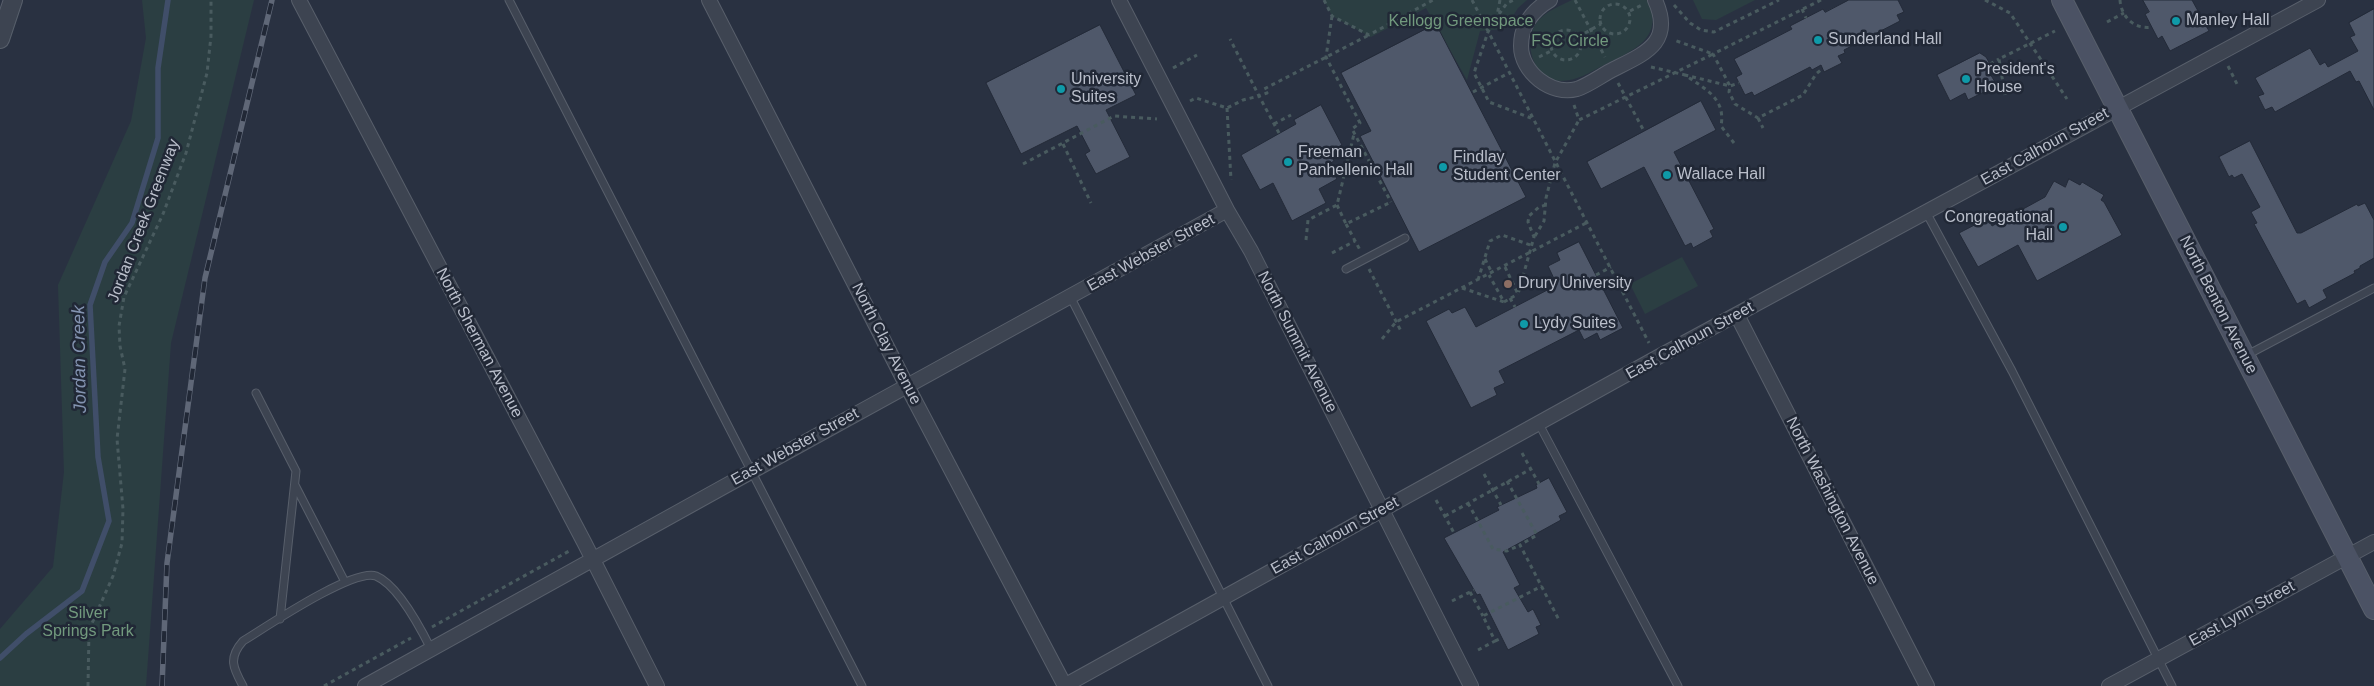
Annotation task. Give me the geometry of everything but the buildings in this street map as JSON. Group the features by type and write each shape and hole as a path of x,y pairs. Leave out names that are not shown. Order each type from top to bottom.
{"main road":[{"name":"North Benton Avenue","path":"2062,0 2374,610"}],"street":[{"path":"0,39 13,0"},
{"name":"North Sherman Avenue","path":"298,0 592,558 657,686"},
{"name":"North Clay Avenue","path":"710,0 907,386 1064,686"},
{"name":"North Summit Avenue","path":"1119,0 1227,210 1251,252 1471,686"},
{"path":"1550,0 1536,8 1527,21 1522,36 1522,52 1526,64 1537,79 1552,87 1576,89 1646,53 1656,42 1662,26 1661,12 1655,0"},
{"name":"East Calhoun Street","path":"1064,686 1737,315 2318,0"},
{"name":"East Webster Street","path":"365,686 592,558 1071,298 1227,210"},
{"name":"North Washington Avenue","path":"1737,315 1927,686"},
{"name":"East Lynn Street","path":"2109,686 2374,542"}],"lane":[{"path":"509,0 862,686"},
{"path":"1926,212 2012,371 2172,686"},
{"path":"1346,269 1405,238"},
{"path":"2244,356 2374,288"},
{"path":"1071,298 1268,686"},
{"path":"256,393 296,472 280,618"},
{"path":"1539,424 1678,686"},
{"path":"295,485 344,582"},
{"path":"243,686 233,668 235,650 243,641 280,618 356,577 376,576 393,590 406,606 431,649"}],"path":[{"name":"Jordan Creek Greenway","path":"88,686 89,630 113,576 122,543 123,509 118,439 125,370 120,346 119,326 124,296 163,214 186,153 207,73 211,36 211,0"},
{"path":"1324,0 1332,16 1326,57 1360,123 1352,129 1392,201 1346,224"},
{"path":"1472,0 1507,74 1588,222 1650,343"},
{"path":"1497,16 1500,0"},
{"path":"1514,0 1507,3 1488,32 1474,73 1489,102 1532,118"},
{"path":"1575,0 1609,63"},
{"path":"1672,3 1690,23 1701,30 1714,32 1779,0"},
{"path":"1504,302 1518,294 1534,237 1544,221 1555,163 1579,120 1820,0"},
{"path":"1985,0 2010,13 2067,98"},
{"path":"2120,0 2124,13 2135,26 2140,28 2152,27"},
{"path":"1190,101 1196,98 1227,108 1243,100 1267,93 1264,89 1434,1"},
{"path":"1617,4 1629,11 1629,26 1621,33 1607,32 1601,24 1601,14 1607,6 1617,4"},
{"path":"1802,9 1806,18"},
{"path":"2107,22 2124,13"},
{"path":"1332,16 1369,36"},
{"path":"1578,36 1601,24"},
{"path":"1567,30 1578,36 1581,48 1577,56 1568,61 1558,59 1554,55 1550,46 1551,40 1557,32 1567,30"},
{"path":"1990,64 2055,31"},
{"path":"1230,39 1279,133"},
{"path":"1671,40 1713,54 1730,86 1729,92 1734,104 1758,118 1763,128"},
{"path":"1173,68 1197,55"},
{"path":"2000,59 2005,95"},
{"path":"1650,66 1730,86 1739,83"},
{"path":"2228,66 2238,86"},
{"path":"1758,118 1803,95 1816,74 1823,68"},
{"path":"1473,92 1507,74"},
{"path":"1685,75 1718,101 1724,113 1721,126 1734,143"},
{"path":"1618,83 1644,131"},
{"path":"1573,103 1579,120"},
{"path":"1227,108 1231,180"},
{"path":"1274,124 1291,115"},
{"path":"1023,164 1114,116 1157,119"},
{"path":"1354,133 1337,205 1402,333"},
{"path":"1063,144 1091,203"},
{"path":"1306,240 1308,220 1337,205"},
{"path":"1534,237 1528,222 1529,216 1539,207 1546,205"},
{"path":"1382,339 1396,322 1505,267 1588,222"},
{"path":"1478,280 1490,241 1502,235 1533,246"},
{"path":"1332,252 1355,241"},
{"path":"1484,258 1504,302"},
{"path":"1505,267 1518,294"},
{"path":"1596,275 1611,267"},
{"path":"1462,288 1504,302"},
{"path":"1510,298 1515,307"},
{"path":"1522,453 1539,484"},
{"path":"1445,516 1531,469"},
{"path":"1484,474 1501,505"},
{"path":"1468,503 1493,549 1507,551 1520,545 1537,534 1507,482"},
{"path":"1436,500 1454,533"},
{"path":"1520,545 1559,620"},
{"path":"324,686 572,550"},
{"path":"1483,616 1542,586"},
{"path":"1452,601 1474,590"},
{"path":"1470,592 1495,641"},
{"path":"1478,650 1502,638"}],"green space":[{"name":"Silver Springs Park","path":"142,0 254,0 171,343 146,686 0,686 0,629 53,567 64,472 58,285 131,121 146,38"},
{"name":"Kellogg Greenspace","path":"1324,0 1527,0 1518,8 1505,29 1480,31 1467,80 1426,8 1371,37 1332,16"},
{"name":"FSC Circle","path":"1572,0 1648,0 1652,13 1652,25 1649,34 1635,49 1583,76 1567,81 1551,79 1537,67 1533,59 1530,40 1537,22 1553,9"},
{"path":"1693,0 1755,0 1716,20 1702,19"},
{"path":"1682,257 1698,286 1645,314 1630,284"}],"waterway":[{"name":"Jordan Creek","path":"0,658 26,634 82,591 109,521 98,457 90,305 105,262 132,223 158,138 158,68 168,0"}],"railway":[{"path":"162,686 167,563 205,278 272,0"}],"place":[{"name":"Manley Hall","path":"2176,21"},
{"name":"Sunderland Hall","path":"1818,40"},
{"name":"President's House","path":"1966,79"},
{"name":"University Suites","path":"1061,89"},
{"name":"Freeman Panhellenic Hall","path":"1288,162"},
{"name":"Findlay Student Center","path":"1443,167"},
{"name":"Wallace Hall","path":"1667,175"},
{"name":"Congregational Hall","path":"2063,227"},
{"name":"Drury University","path":"1508,284"},
{"name":"Lydy Suites","path":"1524,324"}]}
